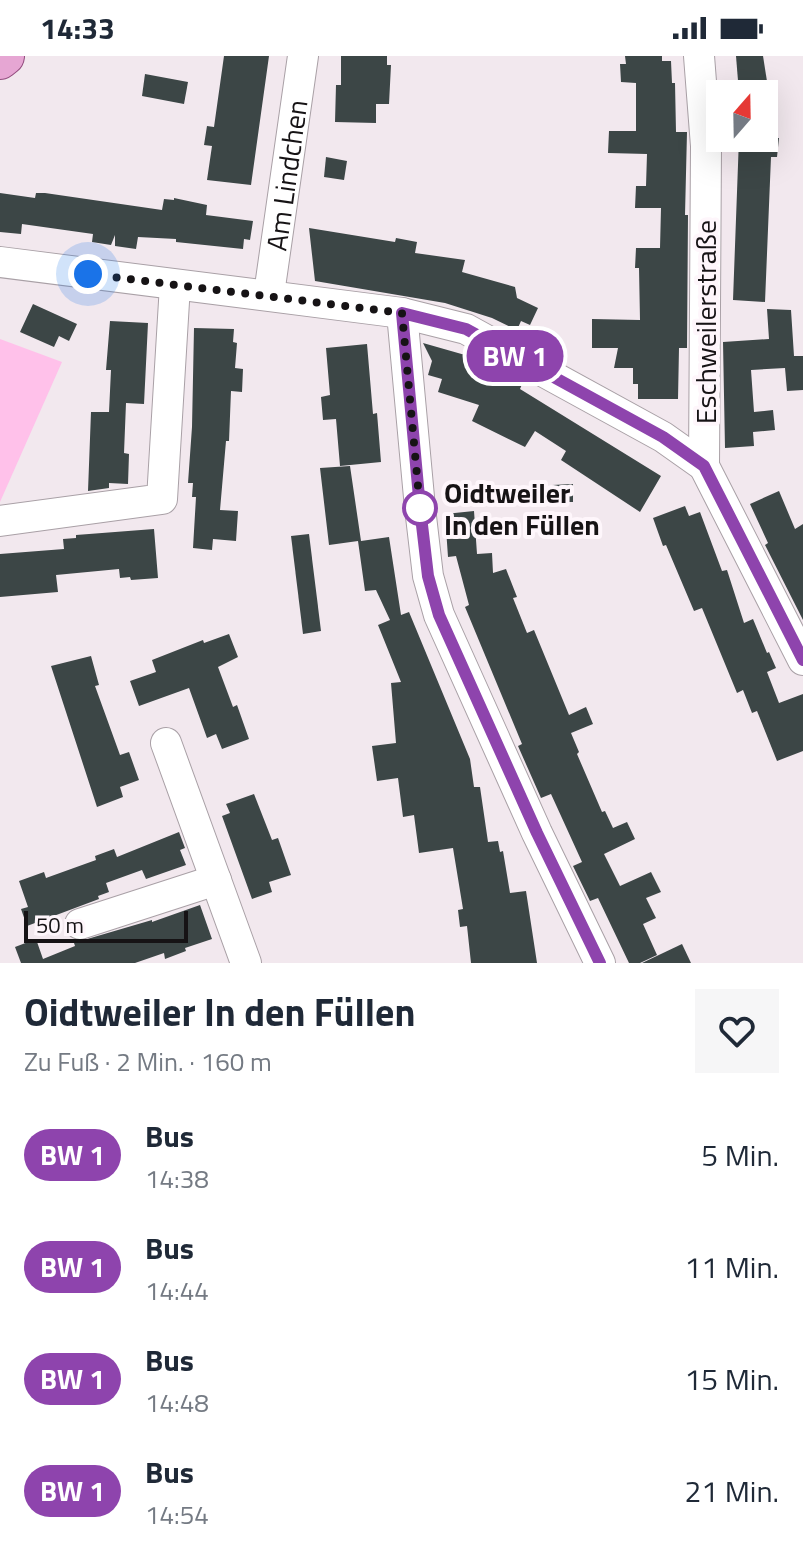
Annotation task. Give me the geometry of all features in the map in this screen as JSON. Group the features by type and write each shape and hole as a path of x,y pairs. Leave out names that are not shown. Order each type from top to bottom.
{"main road":[{"path":"0,60 5,56"}],"street":[{"name":"Am Lindchen","path":"269,294 303,56"},
{"name":"Eschweilerstraße","path":"699,56 706,146 704,466 803,660"},
{"path":"0,262 402,313 466,329 663,437 704,466"},
{"path":"0,521 162,499 175,285"},
{"path":"402,313 428,576 439,615 537,833 600,963"},
{"path":"166,743 246,963"},
{"path":"80,924 216,880"}],"shaded area":[{"path":"0,339 62,362 0,502"}],"building":[{"path":"224,56 269,56 251,185 207,180 212,146 204,145 207,126 214,127"},
{"path":"341,56 387,56 387,65 391,65 389,104 376,104 376,123 335,122 336,85 341,85"},
{"path":"625,56 662,56 662,61 671,61 672,83 675,83 676,132 687,132 687,348 679,348 678,399 638,399 638,384 633,384 633,368 614,368 618,348 592,348 592,319 640,320 636,248 660,248 661,208 635,208 636,186 646,186 647,154 608,153 609,131 636,131 636,83 621,82 620,64 626,64"},
{"path":"736,56 763,56 767,80 738,80"},
{"path":"145,74 188,82 184,104 142,96"},
{"path":"738,152 778,152 777,157 771,157 765,302 733,300"},
{"path":"326,157 347,161 344,180 324,177"},
{"path":"0,193 35,198 36,193 45,193 162,210 164,199 174,198 207,205 206,215 253,221 250,240 244,239 243,249 138,237 136,249 115,246 115,235 111,245 92,242 93,234 22,224 21,234 0,232"},
{"path":"309,228 395,242 396,238 417,242 415,253 465,260 462,272 515,287 517,298 538,308 530,325 521,321 517,330 492,318 445,303 315,281"},
{"path":"33,304 77,324 69,341 59,336 54,347 20,332"},
{"path":"767,309 791,310 794,356 803,356 803,390 787,391 785,368 751,370 754,412 773,410 775,430 753,432 754,446 725,448 723,342 769,339"},
{"path":"110,321 148,323 144,404 126,403 124,453 129,454 128,484 109,483 109,488 88,491 91,412 109,412 111,370 106,370"},
{"path":"194,328 234,329 233,342 237,343 235,368 243,369 242,392 231,391 229,441 226,441 220,510 238,511 236,541 213,539 212,550 193,548 196,497 192,497 193,483 188,483"},
{"path":"423,343 472,357 523,382 520,389 661,476 640,512 561,460 566,451 535,431 525,447 472,421 479,405 438,392 442,379 428,375 432,361"},
{"path":"367,344 381,462 340,466 336,419 323,420 321,397 330,395 326,348"},
{"path":"350,466 361,541 389,537 401,615 409,612 470,759 474,787 480,787 488,842 498,841 500,852 503,851 510,893 526,891 537,963 471,963 467,926 460,927 458,910 463,909 453,848 419,853 414,815 403,817 398,778 377,781 372,746 396,743 391,683 401,682 378,625 390,620 376,590 365,591 358,541 329,545 320,468"},
{"path":"573,484 573,502 552,502 552,485"},
{"path":"779,491 795,529 803,524 803,620 765,545 768,543 750,504"},
{"path":"685,506 689,516 700,512 722,571 727,570 744,623 753,619 769,652 776,668 767,672 779,703 803,694 803,751 777,761 757,711 752,713 743,690 737,693 702,608 694,611 653,518"},
{"path":"474,511 477,554 492,553 493,573 506,569 527,633 534,630 569,715 586,707 593,724 571,733 579,752 577,754 602,812 605,811 613,828 627,822 635,839 604,854 620,886 651,872 661,892 646,898 656,918 643,924 657,955 640,963 629,963 598,898 590,901 573,866 582,862 551,794 541,798 465,607 469,605 456,556 448,557 445,514"},
{"path":"154,529 158,578 120,578 119,569 56,575 58,592 0,597 0,554 64,549 63,539 76,538 76,535"},
{"path":"309,534 321,631 303,634 291,536"},
{"path":"229,634 238,657 218,667 233,707 237,705 249,739 222,749 216,734 207,738 189,688 139,706 130,681 156,672 152,660 203,640 204,643"},
{"path":"91,656 99,685 95,686 120,755 129,752 139,780 120,787 123,797 97,807 51,666"},
{"path":"254,794 272,840 278,838 291,875 269,882 272,892 252,899 222,816 230,813 226,804"},
{"path":"179,832 185,848 180,850 186,865 146,879 142,870 106,883 109,892 98,896 99,899 27,926 21,909 28,907 19,881 44,872 46,878 96,860 95,856 114,849 117,857"},
{"path":"200,905 212,939 165,959 164,953 135,963 21,963 15,947 36,939 43,959 75,946 74,943 152,922"},
{"path":"682,944 691,963 642,963"}],"bus line":[{"path":"600,963 537,833 439,615 428,576 402,313 466,329 663,437 704,466 803,660"}],"place":[{"name":"Oidtweiler In den Füllen","path":"420,508"}],"route":[{"path":"88,274 269,294 402,313 420,508"}]}
